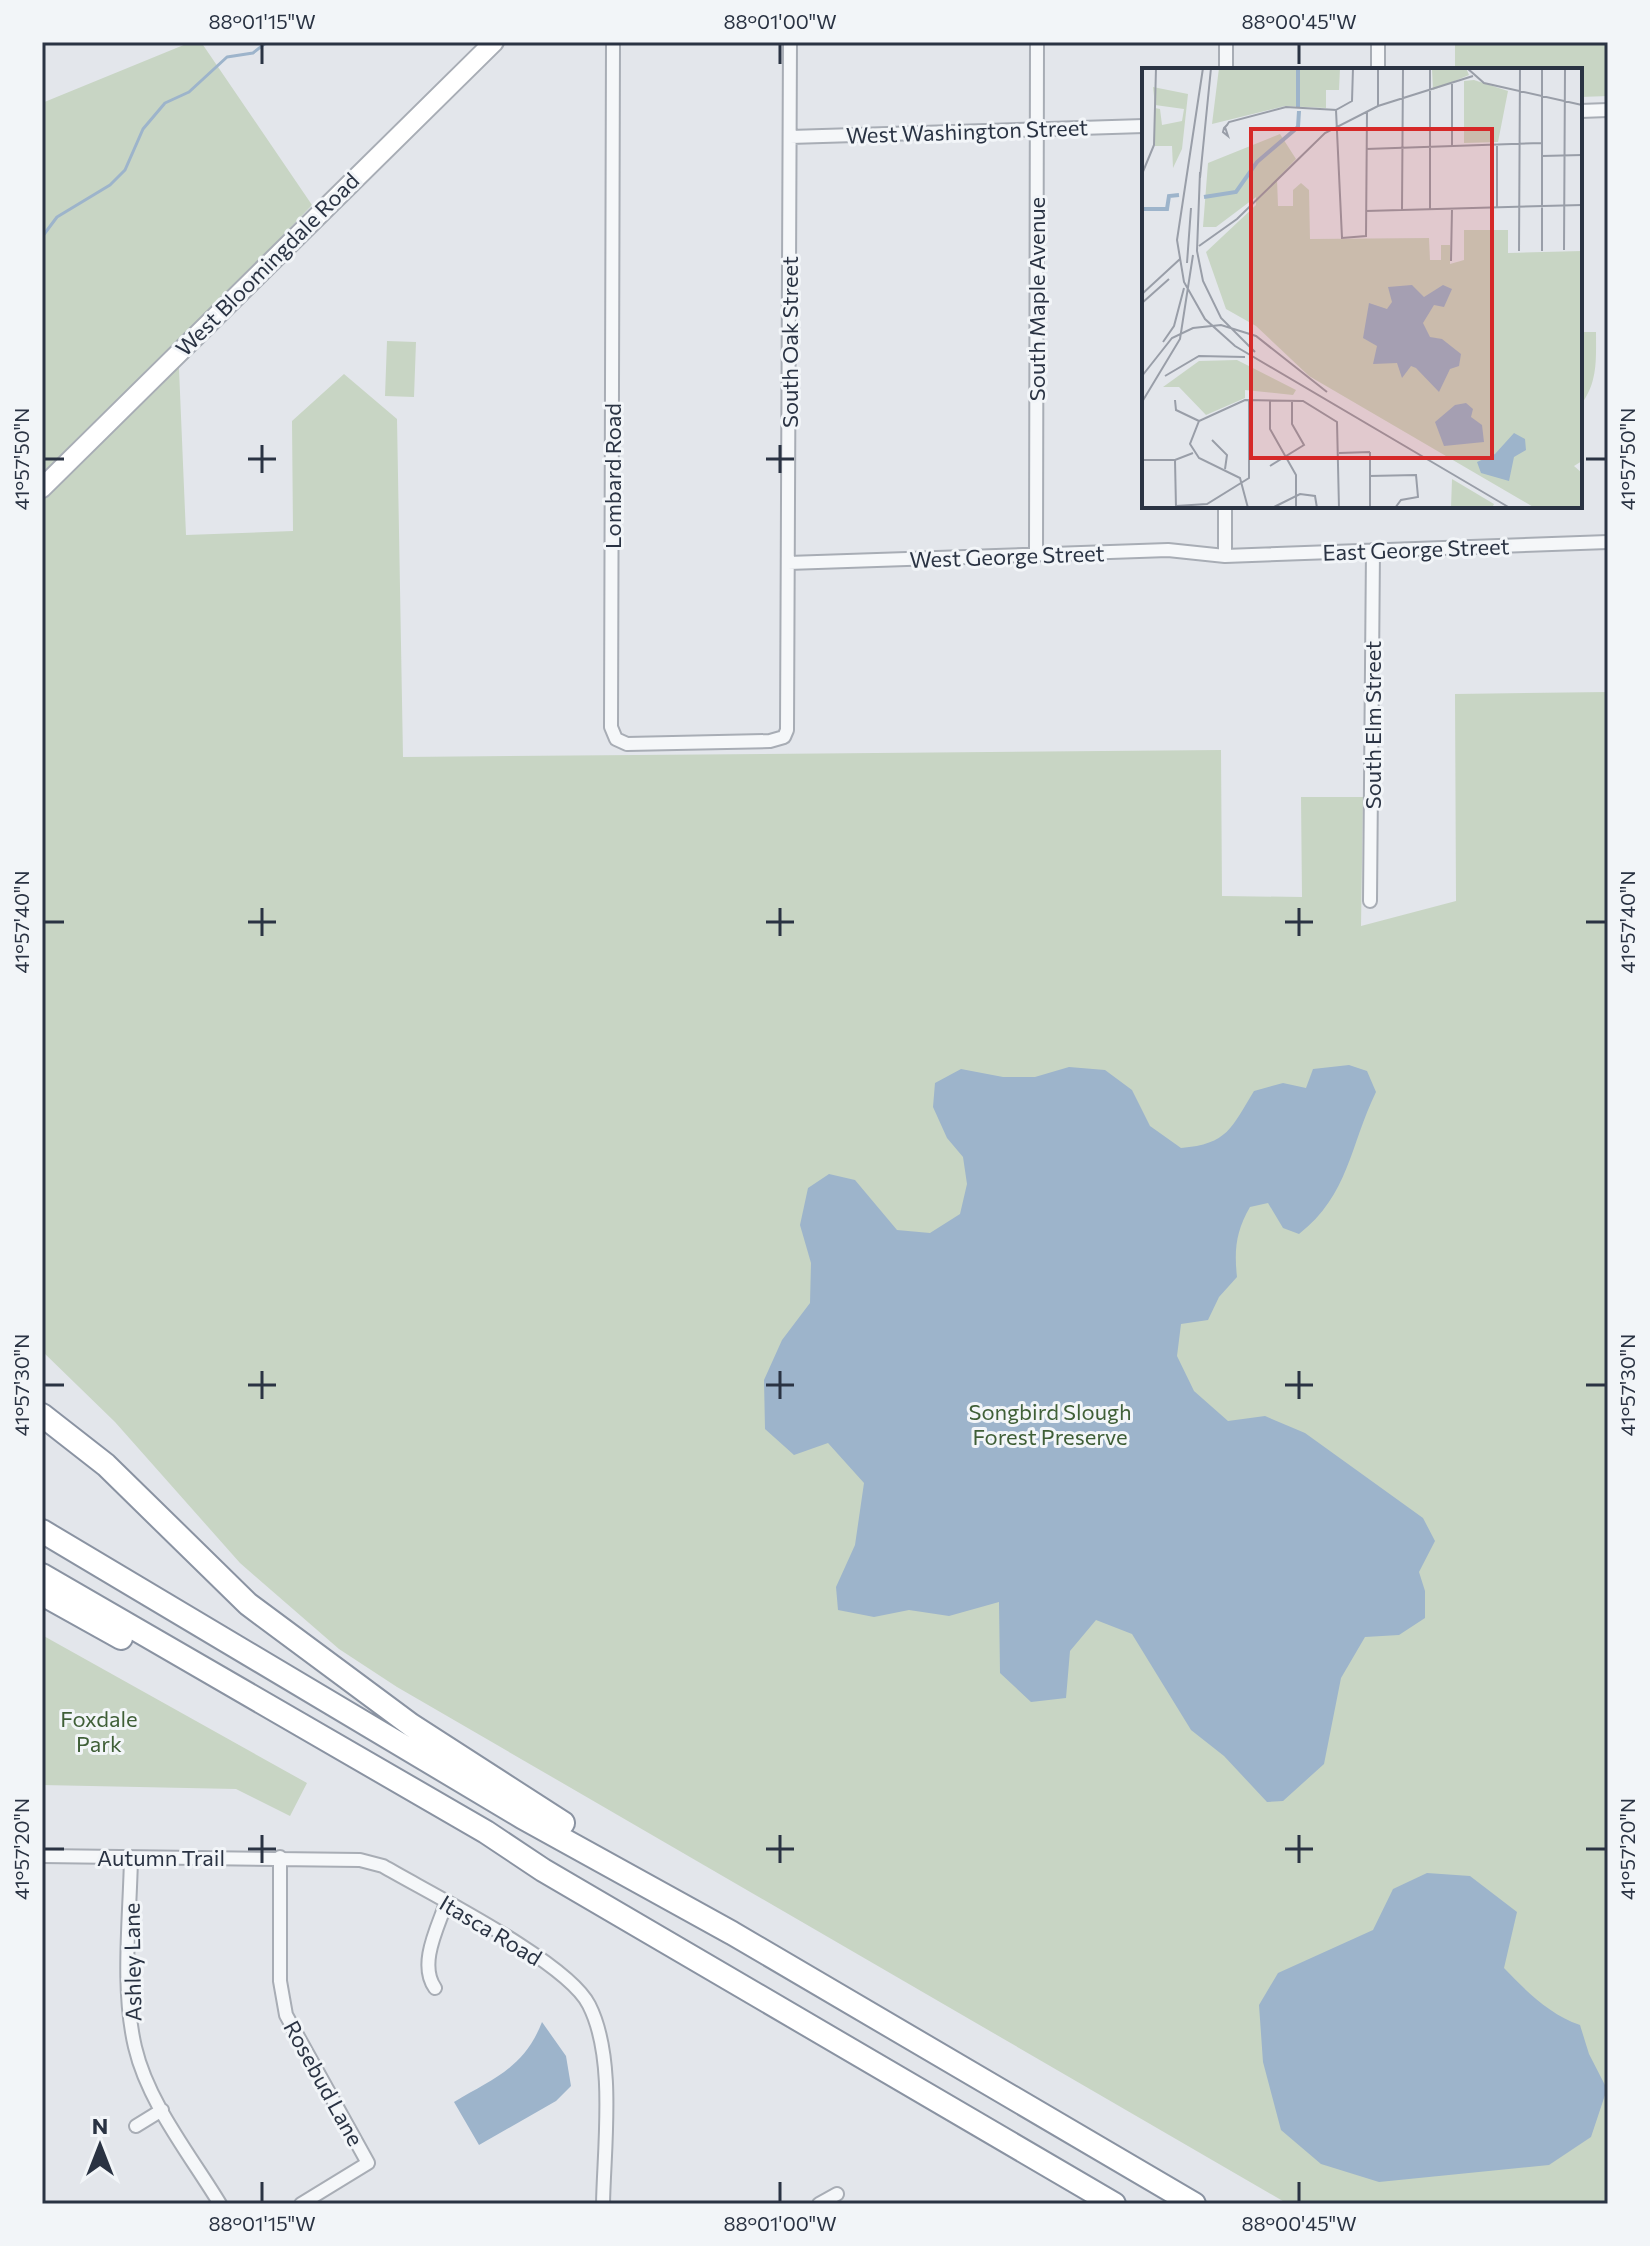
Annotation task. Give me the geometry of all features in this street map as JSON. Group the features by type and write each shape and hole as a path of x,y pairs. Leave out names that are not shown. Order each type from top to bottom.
{"highway":[{"path":"42,1415 106,1465 261,1613 411,1725 732,1933"},
{"path":"42,1531 522,1817 732,1933 1194,2204"},
{"path":"42,1575 486,1832 543,1870 1114,2204"},
{"path":"42,1594 444,1822 543,1870"}],"street":[{"name":"West Bloomingdale Road","path":"42,488 494,42"},
{"name":"Lombard Road","path":"613,42 613,734 627,744 770,741 784,737"},
{"name":"South Oak Street","path":"784,737 787,724 790,42"},
{"name":"South Maple Avenue","path":"1036,555 1037,42"},
{"path":"1226,42 1226,68"},
{"path":"1378,42 1378,68"},
{"path":"1582,111 1608,110"},
{"name":"West Washington Street","path":"790,137 1142,126"},
{"path":"1225,508 1225,556"},
{"name":"East George Street","path":"1225,556 1608,542"},
{"name":"West George Street","path":"788,563 1168,550 1225,556"},
{"name":"South Elm Street","path":"1370,901 1373,550"},
{"name":"Autumn Trail","path":"42,1856 280,1857"},
{"name":"Ashley Lane","path":"131,1857 132,2030 136,2051 162,2110 220,2204"},
{"name":"Itasca Road","path":"280,1857 360,1860 383,1866 545,1960 589,2003 604,2058 603,2204"},
{"name":"Rosebud Lane","path":"280,1857 280,1981 286,2015 368,2163 301,2204"},
{"path":"435,1988 430,1981 429,1953 446,1903"},
{"path":"136,2126 162,2110"},
{"path":"819,2204 837,2194"}],"green space":[{"name":"Songbird Slough Forest Preserve","path":"191,42 201,42 312,205 178,345 186,535 293,531 292,421 344,374 397,419 403,757 1221,750 1222,896 1302,897 1301,797 1363,797 1361,926 1456,901 1455,694 1608,692 1608,2204 1288,2204 397,1687 339,1649 240,1563 115,1422 42,1351 42,103"},
{"path":"1455,42 1608,42 1608,96 1582,97 1582,68 1455,68"},
{"path":"1582,332 1596,332 1596,362 1582,403"},
{"path":"387,341 416,342 414,397 385,396"},
{"name":"Foxdale Park","path":"42,1635 307,1783 290,1816 236,1789 42,1785"}],"water":[{"path":"1349,1065 1367,1071 1376,1092 1346,1168 1328,1203 1299,1234 1283,1228 1268,1203 1250,1207 1237,1241 1237,1277 1219,1297 1208,1320 1181,1324 1177,1356 1194,1391 1228,1421 1265,1416 1305,1433 1423,1518 1435,1541 1419,1572 1425,1591 1425,1618 1399,1635 1365,1637 1341,1678 1324,1764 1283,1801 1267,1802 1224,1756 1191,1730 1132,1634 1096,1620 1070,1651 1066,1698 1031,1702 1000,1673 999,1602 949,1616 909,1610 874,1617 838,1610 836,1587 855,1545 864,1483 828,1443 794,1455 765,1429 764,1380 782,1340 810,1303 811,1263 800,1225 808,1188 829,1174 855,1180 897,1230 930,1233 960,1214 967,1184 963,1157 947,1138 933,1107 935,1083 961,1069 1003,1077 1035,1077 1069,1067 1105,1070 1132,1090 1150,1126 1181,1148 1219,1138 1240,1115 1254,1091 1283,1083 1306,1088 1313,1069"},
{"path":"1427,1873 1470,1876 1517,1912 1504,1968 1548,2008 1580,2025 1589,2054 1607,2089 1591,2137 1549,2165 1379,2182 1321,2164 1281,2130 1263,2062 1259,2005 1278,1973 1373,1930 1393,1889"},
{"path":"542,2022 566,2056 571,2086 556,2101 479,2145 454,2102 517,2061 535,2038"}],"waterway":[{"path":"42,237 57,217 110,185 125,170 143,129 165,103 189,92 227,57 253,53 267,42"}]}
